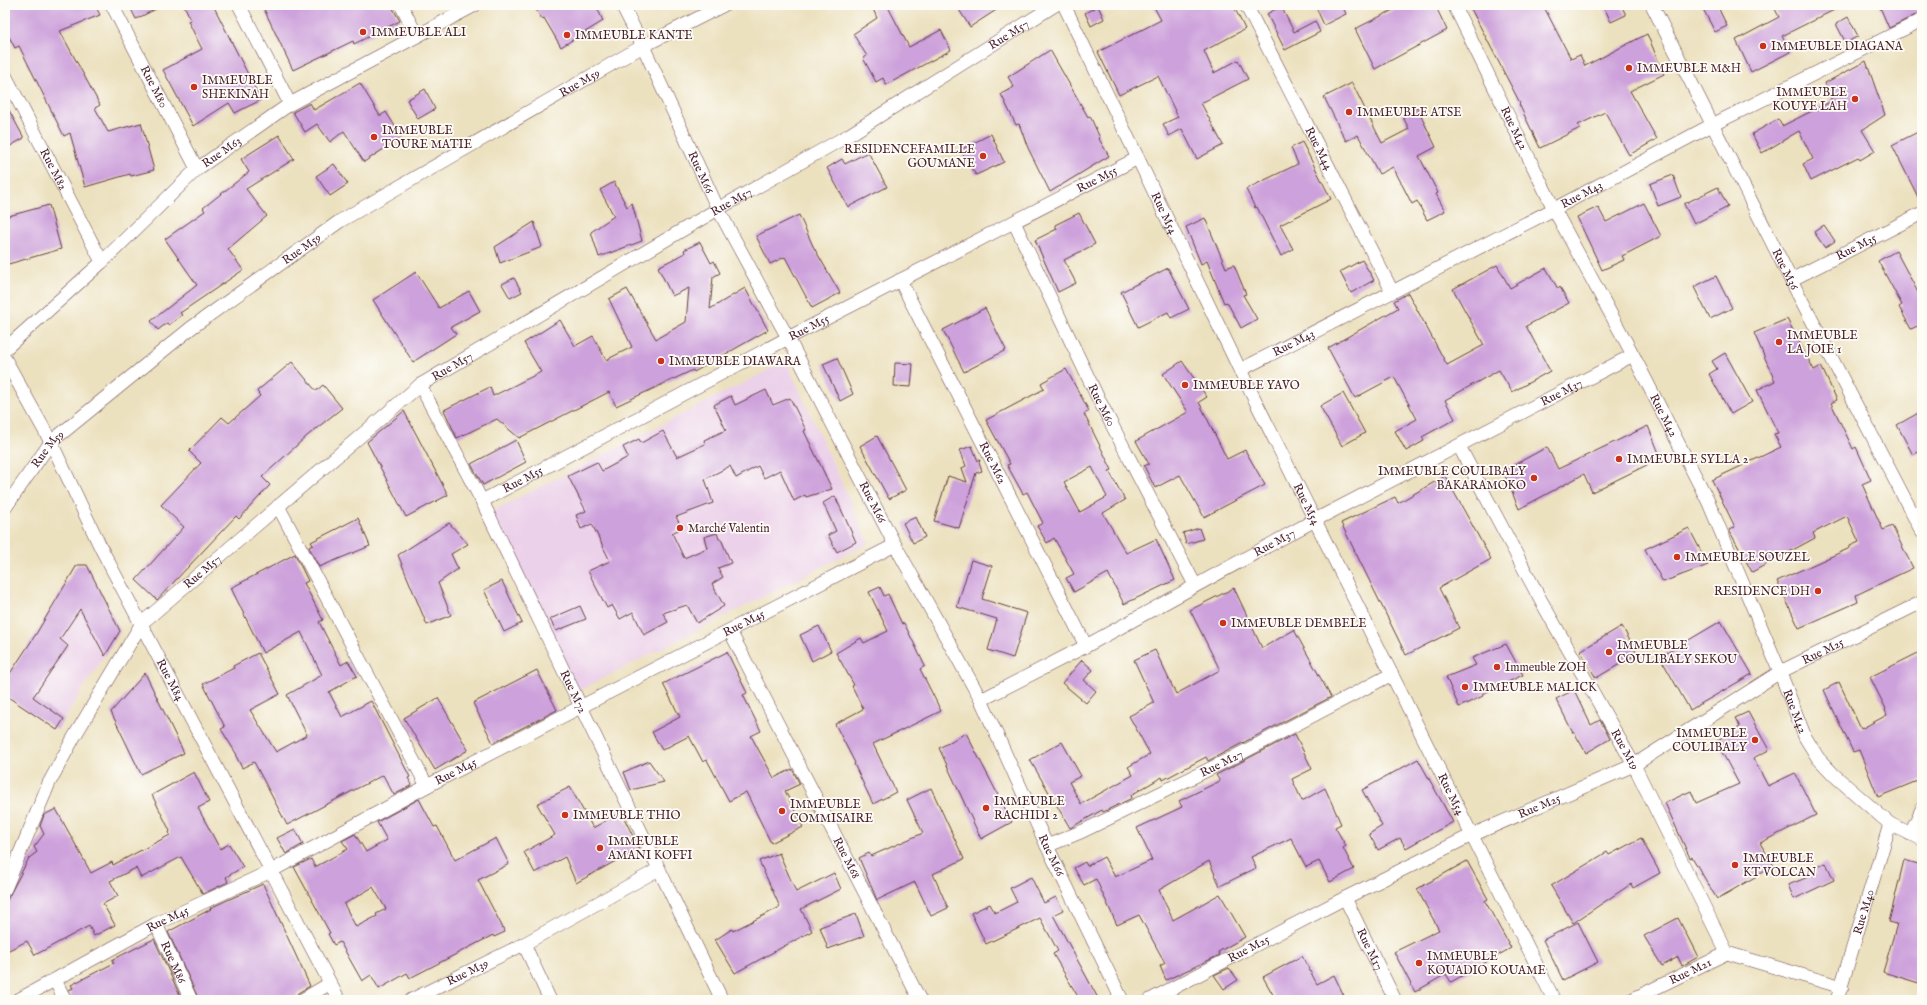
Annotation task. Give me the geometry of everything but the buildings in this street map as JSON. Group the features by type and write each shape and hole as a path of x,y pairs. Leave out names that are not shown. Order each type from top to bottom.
{"street":[{"name":"Rue M80","path":"112,5 197,169"},
{"path":"239,5 290,104"},
{"path":"401,5 417,36"},
{"name":"Rue M63","path":"5,349 102,262 197,169 290,104 475,5"},
{"name":"Rue M66","path":"622,5 643,46 718,209 788,338 895,545 981,700 1047,846 1122,1000"},
{"name":"Rue M59","path":"5,508 51,442 191,328 340,221 643,46 724,5"},
{"name":"Rue M57","path":"5,889 50,783 74,737 142,623 420,385 718,209 879,117 1055,5"},
{"name":"Rue M54","path":"1064,5 1240,370 1554,1000"},
{"name":"Rue M44","path":"1246,5 1392,291"},
{"name":"Rue M42","path":"1454,5 1554,209 1633,356 1708,501 1780,672 1805,736 1818,758 1834,775 1890,824 1916,836"},
{"name":"Rue M36","path":"1652,5 1791,280 1922,532"},
{"name":"Rue M43","path":"1240,370 1554,209 1712,125 1922,20"},
{"name":"Rue M82","path":"5,75 102,262"},
{"name":"Rue M55","path":"482,501 788,338 1138,158"},
{"name":"Rue M35","path":"1791,280 1922,213"},
{"name":"Rue M60","path":"1014,222 1098,398 1195,585"},
{"name":"Rue M62","path":"900,280 1086,646"},
{"name":"Rue M37","path":"981,700 1086,646 1315,520 1633,356"},
{"name":"Rue M84","path":"5,358 51,442 101,548 142,623 329,984 339,1000"},
{"name":"Rue M72","path":"420,385 482,501 722,1000"},
{"name":"Rue M19","path":"1459,446 1540,599 1634,765 1727,952"},
{"path":"278,506 427,786"},
{"name":"Rue M45","path":"18,1000 156,924 271,871 427,786 895,545"},
{"name":"Rue M25","path":"1150,1000 1345,898 1472,835 1634,765 1780,672 1922,602"},
{"name":"Rue M68","path":"730,630 920,1000"},
{"name":"Rue M27","path":"1047,846 1083,831 1234,757 1392,674"},
{"path":"1916,836 1922,809"},
{"name":"Rue M40","path":"1837,1000 1890,824"},
{"name":"Rue M39","path":"411,1000 524,944 659,869"},
{"name":"Rue M17","path":"1345,898 1395,1000"},
{"name":"Rue M86","path":"156,924 191,1000"},
{"path":"524,944 550,1000"},
{"path":"1727,952 1842,987"},
{"name":"Rue M21","path":"1631,1000 1727,952"},
{"path":"55,980 65,1000"},
{"path":"302,1000 329,984"}],"shaded area":[{"name":"Marché Valentin","path":"786,361 869,543 578,691 491,512"},
{"path":"77,565 87,565 120,631 57,730 5,695 5,681 36,634"}],"place":[{"name":"IMMEUBLE ALI","path":"363,32"},
{"name":"IMMEUBLE KANTE","path":"567,35"},
{"name":"IMMEUBLE DIAGANA","path":"1763,46"},
{"name":"IMMEUBLE M&H","path":"1629,68"},
{"name":"IMMEUBLE SHEKINAH","path":"194,87"},
{"name":"IMMEUBLE KOUYE LAH","path":"1855,99"},
{"name":"IMMEUBLE ATSE","path":"1349,112"},
{"name":"IMMEUBLE TOURE MATIE","path":"374,137"},
{"name":"RESIDENCEFAMILLE GOUMANE","path":"983,156"},
{"name":"IMMEUBLE LA JOIE 1","path":"1779,342"},
{"name":"IMMEUBLE DIAWARA","path":"661,361"},
{"name":"IMMEUBLE YAVO","path":"1185,385"},
{"name":"IMMEUBLE SYLLA 2","path":"1619,459"},
{"name":"IMMEUBLE COULIBALY BAKARAMOKO","path":"1534,478"},
{"name":"Marché Valentin","path":"680,528"},
{"name":"IMMEUBLE SOUZEL","path":"1677,557"},
{"name":"RESIDENCE DH","path":"1818,591"},
{"name":"IMMEUBLE DEMBELE","path":"1223,623"},
{"name":"IMMEUBLE COULIBALY SEKOU","path":"1609,652"},
{"name":"Immeuble ZOH","path":"1497,667"},
{"name":"IMMEUBLE MALICK","path":"1465,687"},
{"name":"IMMEUBLE COULIBALY","path":"1755,740"},
{"name":"IMMEUBLE RACHIDI 2","path":"986,808"},
{"name":"IMMEUBLE COMMISAIRE","path":"782,811"},
{"name":"IMMEUBLE THIO","path":"565,815"},
{"name":"IMMEUBLE AMANI KOFFI","path":"600,848"},
{"name":"IMMEUBLE KT VOLCAN","path":"1735,865"},
{"name":"IMMEUBLE KOUADIO KOUAME","path":"1419,963"}]}
